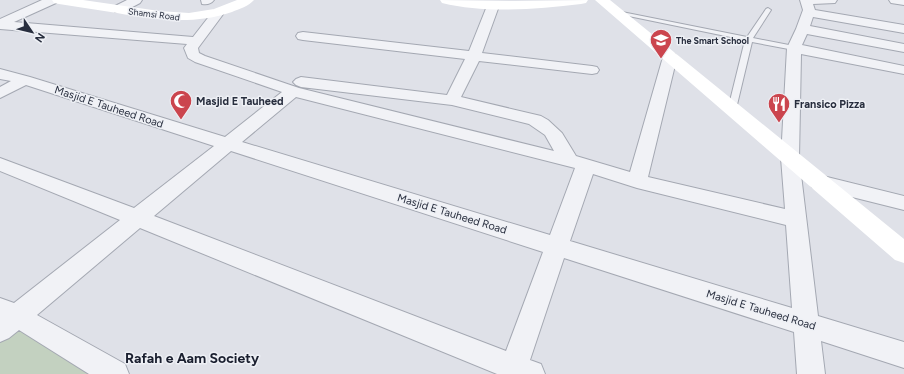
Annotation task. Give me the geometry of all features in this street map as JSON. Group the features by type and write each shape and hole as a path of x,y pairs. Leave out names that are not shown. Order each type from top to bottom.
{"street":[{"path":"0,24 52,0"},
{"name":"Shamsi Road","path":"59,0 170,17 194,17 211,5 247,0"},
{"path":"119,9 136,0"},
{"path":"446,0 493,6 550,4 581,0"},
{"path":"602,0 904,253"},
{"path":"807,4 832,0"},
{"path":"895,0 904,1"},
{"path":"807,4 904,28"},
{"path":"807,4 803,29 794,48 790,158 811,374"},
{"path":"211,5 196,42 191,48 193,55 200,59 292,91 577,163 637,181 796,220"},
{"path":"452,100 474,56 493,6"},
{"path":"0,24 196,42"},
{"path":"803,29 904,48"},
{"path":"303,36 592,70"},
{"path":"794,48 904,70"},
{"path":"637,181 670,57"},
{"name":"Masjid E Tauheed Road","path":"0,74 25,80 904,355"},
{"path":"250,76 452,100 535,120 545,124 550,129 577,163"},
{"path":"0,93 25,80"},
{"path":"115,374 6,318 136,218 292,91"},
{"path":"0,164 519,372 557,247 577,163"},
{"path":"820,182 904,202"}],"lane":[{"path":"732,109 749,39 768,10"},
{"path":"617,13 794,48"}],"green space":[{"path":"9,325 97,374 0,374 0,333"}],"place":[{"name":"The Smart School","path":"661,60"},
{"name":"Masjid E Tauheed","path":"181,120"},
{"name":"Fransico Pizza","path":"779,124"}],"district":[{"name":"Rafah e Aam Society","path":"192,358"}]}
